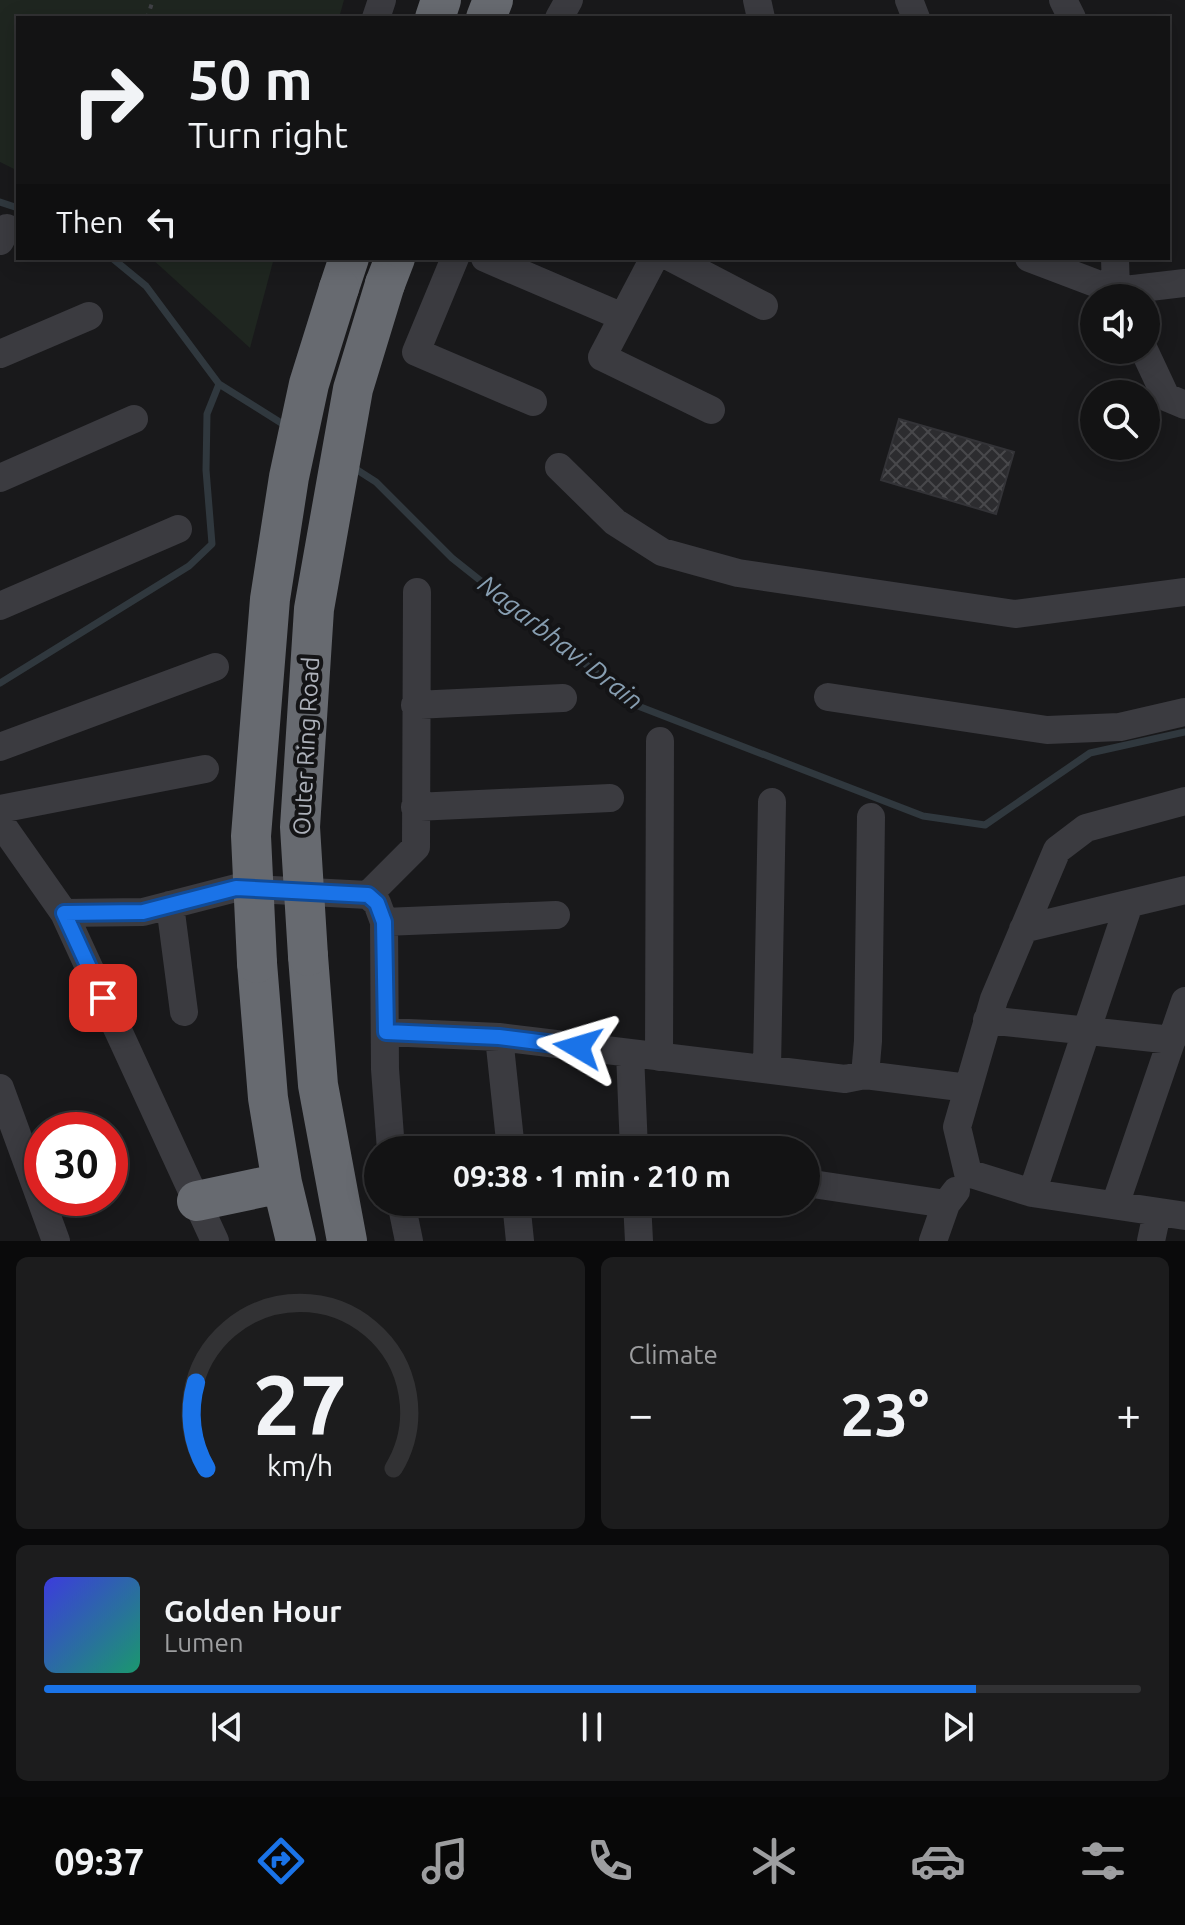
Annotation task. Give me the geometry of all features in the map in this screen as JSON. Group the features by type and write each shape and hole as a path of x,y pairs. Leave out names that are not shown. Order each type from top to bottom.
{"highway":[{"name":"Outer Ring Road","path":"347,1241 318,1085 300,827 314,609 353,389 390,271"},
{"name":"Outer Ring Road","path":"296,1241 282,1183 268,1098 251,836 270,599 289,477 309,384 344,273"},
{"path":"197,1201 282,1183"}],"street":[{"path":"454,260 416,352 533,402"},
{"path":"490,260 623,317"},
{"path":"653,260 602,357 711,410"},
{"path":"676,260 764,306"},
{"path":"1034,260 1093,284"},
{"path":"1115,260 1117,284"},
{"path":"1160,287 1185,283"},
{"path":"0,354 89,316"},
{"path":"1151,364 1166,397 1185,405"},
{"path":"0,478 134,419"},
{"path":"559,467 615,522 662,552 738,573 1015,614 1185,592"},
{"path":"0,606 178,529"},
{"path":"368,895 416,847 417,592"},
{"path":"0,747 215,667"},
{"path":"828,697 1047,730 1120,727 1185,712"},
{"path":"415,705 563,698"},
{"path":"659,1057 660,741"},
{"path":"0,809 205,769"},
{"path":"415,807 610,798"},
{"path":"933,1241 946,1204 968,1173 957,1127 987,1020 1057,850 1086,828 1185,801"},
{"path":"767,1068 772,802"},
{"path":"865,1075 871,817"},
{"path":"0,822 64,913 215,1241"},
{"path":"64,913 143,912 236,888 368,895 377,903 384,922 385,1069 390,1136"},
{"path":"1023,929 1185,890"},
{"path":"1032,1193 1129,904"},
{"path":"170,905 184,1012"},
{"path":"384,922 556,915"},
{"path":"1115,1205 1174,1053 1185,1001"},
{"path":"987,1020 1086,1031 1174,1053"},
{"path":"386,1032 499,1037 845,1079 865,1075 968,1088"},
{"path":"499,1037 510,1136"},
{"path":"630,1053 633,1136"},
{"path":"0,1088 56,1241"},
{"path":"968,1173 1032,1193 1185,1216"},
{"path":"820,1185 946,1204"},
{"path":"1151,1241 1157,1213"},
{"path":"404,1216 409,1241"},
{"path":"517,1216 520,1241"},
{"path":"638,1216 639,1241"}],"shaded area":[{"path":"0,0 344,0 340,16 16,16 16,170 0,162"},
{"path":"153,260 273,260 250,348"}],"building":[{"path":"899,419 1014,452 996,514 881,480"}],"waterway":[{"name":"Nagarbhavi Drain","path":"0,202 16,207"},
{"name":"Nagarbhavi Drain","path":"114,260 146,286 219,384 286,426"},
{"path":"0,683 189,566 212,544 206,470 207,414 219,384"},
{"name":"Nagarbhavi Drain","path":"351,466 376,482 452,558 638,706 923,816 985,825 1090,753 1185,732"}],"route":[{"path":"103,998 64,913 143,912 236,888 368,895 377,903 384,922 386,1032 499,1037 578,1047"}]}
